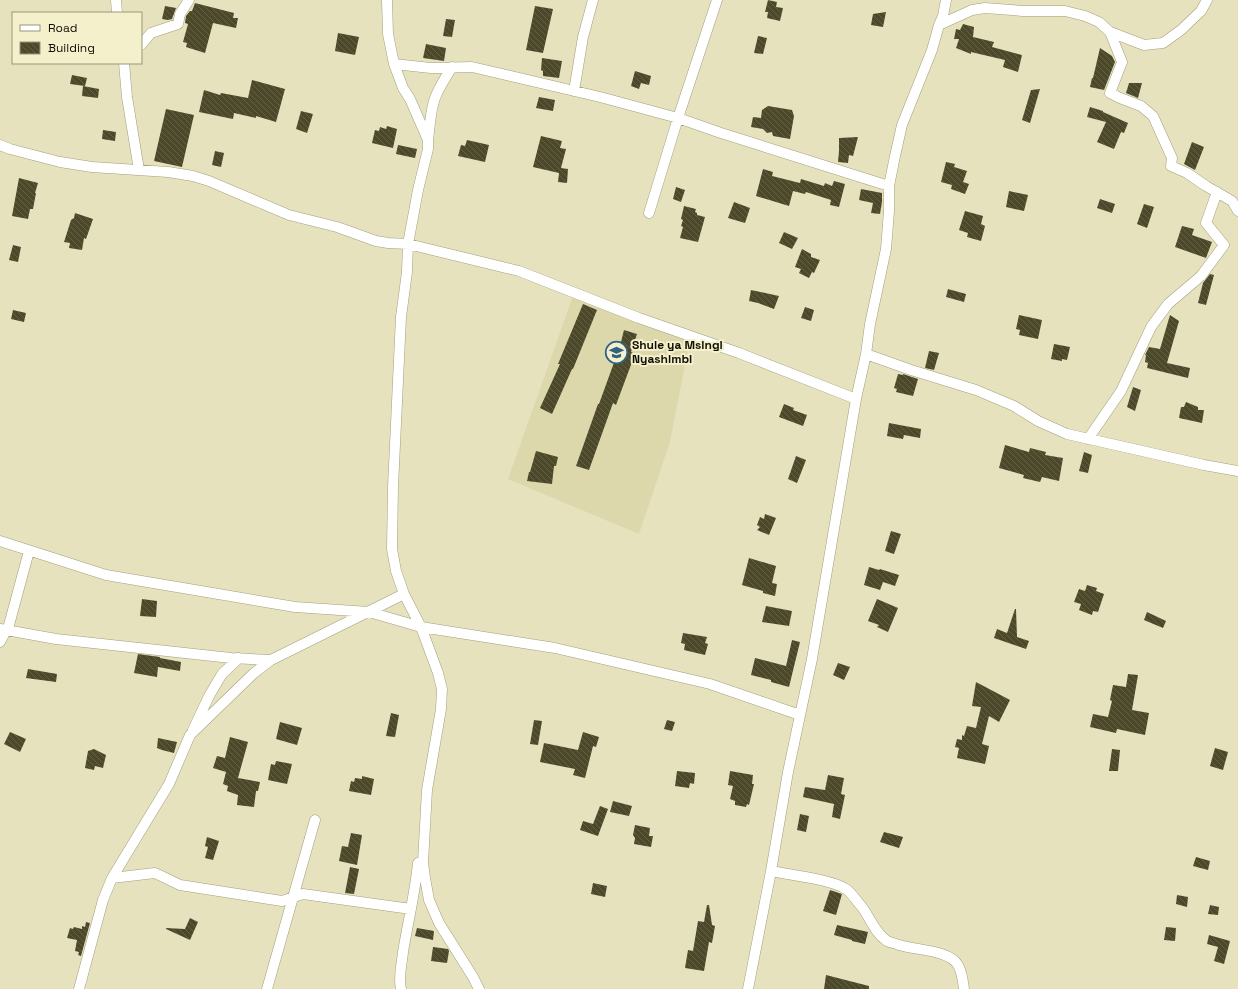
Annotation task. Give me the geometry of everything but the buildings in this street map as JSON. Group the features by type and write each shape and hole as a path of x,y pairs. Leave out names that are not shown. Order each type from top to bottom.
{"street":[{"path":"116,0 117,12"},
{"path":"142,44 151,33 178,24 180,14 189,0"},
{"path":"387,0 388,34 394,64 403,88 410,99 428,140"},
{"path":"574,91 583,37 593,0"},
{"path":"649,213 678,118 717,0"},
{"path":"748,989 771,871 781,810 812,659 856,399 886,249 889,186 895,156 902,125 932,50 943,16 946,0"},
{"path":"939,25 972,10 985,8 1023,11 1065,11 1085,16 1099,22 1110,32 1144,45 1163,43 1181,30 1201,11 1207,0"},
{"path":"1110,32 1122,62 1110,93 1141,106 1153,116 1172,158 1171,166 1187,173 1232,201 1238,211"},
{"path":"124,64 127,97 139,170"},
{"path":"394,64 431,68 472,67 574,91 678,118 889,186"},
{"path":"452,67 439,88 431,114 428,149 418,190 408,244 407,272 401,317 392,549 396,571 404,594 421,627 438,673 442,689 441,709 427,790 423,862 424,878 429,900 439,923 479,989"},
{"path":"0,145 60,162 92,167 168,172 193,176 289,215 337,227 376,241 408,244 519,271 570,292 739,353 856,399"},
{"path":"1088,439 1121,391 1151,327 1168,304 1201,276 1224,245 1206,223 1217,192"},
{"path":"866,354 911,370 976,390 1014,406 1038,421 1067,434 1204,465 1238,471"},
{"path":"0,542 106,575 295,607 369,612 421,627 555,648 710,684 800,715"},
{"path":"0,642 3,630 9,625 29,550"},
{"path":"190,735 254,673 271,660 404,594"},
{"path":"3,630 56,639 271,660"},
{"path":"79,989 104,900 112,878 169,784 209,696 222,674 239,658"},
{"path":"267,989 315,820"},
{"path":"400,989 400,973 418,863"},
{"path":"771,871 831,882 846,889 863,908 882,937 889,942 948,956 954,960 961,972 964,989"},
{"path":"112,878 155,873 180,885 282,901 303,894 411,909"}],"shaded area":[{"path":"573,296 690,339 670,442 639,534 508,479"}],"place":[{"name":"Shule ya Msingi Nyashimbi","path":"616,352"}]}
